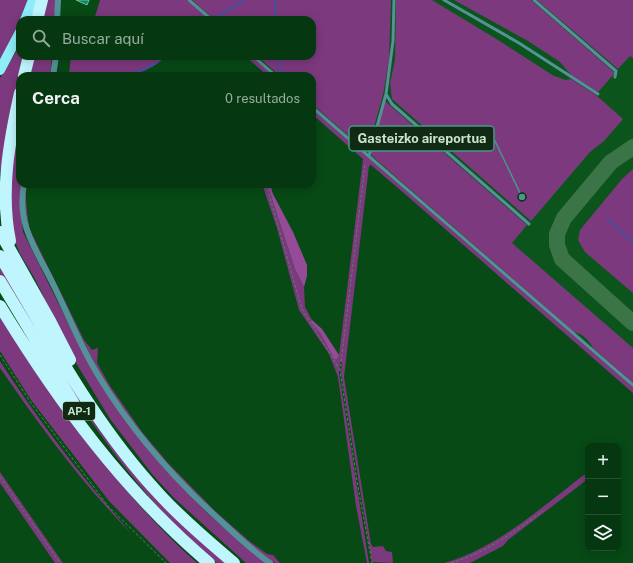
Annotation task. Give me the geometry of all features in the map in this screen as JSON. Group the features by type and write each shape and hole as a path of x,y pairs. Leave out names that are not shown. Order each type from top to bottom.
{"highway":[{"path":"27,16 33,0"},
{"path":"38,16 42,0"},
{"path":"0,70 16,40"},
{"path":"25,72 28,60"},
{"path":"16,111 2,173 1,198 4,222 19,264"},
{"path":"0,232 50,321 96,413"},
{"name":"AP-1","path":"0,256 60,358 96,413 134,465 160,496 211,544 234,563"},
{"name":"AP-1","path":"0,281 70,398 105,452 173,530 208,563"},
{"path":"0,306 39,367 98,450 140,499 173,530"}],"street":[{"path":"57,16 58,0"},
{"path":"54,72 55,60"},
{"path":"23,188 22,214 28,234 80,342 122,413 177,479 233,533 270,563"}],"lane":[{"path":"189,0 207,16"},
{"path":"369,156 386,94 393,41 394,0"},
{"path":"444,0 519,43 598,94"},
{"path":"534,0 616,71 615,77"},
{"path":"258,60 271,72"},
{"path":"386,94 392,104 529,224"},
{"path":"316,110 633,385"}],"path":[{"path":"365,164 340,371 358,487 372,563"},
{"path":"267,188 302,308 340,371"},
{"path":"0,355 31,403 108,506 166,563"},
{"path":"0,477 60,563"},
{"path":"451,563 472,557 500,542 543,511"}],"shaded area":[{"path":"0,0 28,0 21,16 16,16 16,28 7,49 0,60"},
{"path":"46,0 56,0 54,16 42,16"},
{"path":"100,0 187,0 205,16 95,16"},
{"path":"183,0 633,0 633,391 316,115 316,72 265,72 252,60 316,60 316,16 201,16"},
{"path":"192,0 391,0 389,60 383,95 367,152 316,107 316,72 275,72 262,60 316,60 316,16 210,16"},
{"path":"396,0 432,0 554,76 566,80 571,79 596,95 623,119 604,141 590,152 531,221 392,99 390,83 395,60"},
{"path":"454,0 531,0 615,73 598,92 571,75 560,62 528,41"},
{"path":"537,0 633,0 633,58 630,56 618,69"},
{"path":"16,52 16,60 24,60 22,72 16,72 16,98 0,174 0,78"},
{"path":"32,60 52,60 50,72 29,72"},
{"path":"71,60 161,60 141,72 69,72"},
{"path":"250,60 256,60 269,72 263,72"},
{"path":"385,101 527,225 512,243 633,348 633,383 593,348 590,342 580,334 574,332 372,156 371,151"},
{"path":"316,112 633,387 633,393 405,194 371,165 369,166 344,377 371,544 373,547 383,546 386,551 392,552 393,563 372,562 341,373 342,362 340,362 339,373 369,563 367,563 356,506 338,377 329,354 299,310 277,228 263,188 268,188 295,269 304,287 305,307 334,359 337,359 339,355 363,159 316,118"},
{"path":"16,132 16,188 21,188 20,201 23,232 72,331 144,444 161,465 206,512 240,542 267,563 246,563 174,498 152,474 110,419 73,358 35,279 20,254 10,229 5,188"},
{"path":"633,169 633,293 585,252 578,240 580,230 622,179"},
{"path":"26,188 29,228 84,340 92,350 98,348 97,363 110,386 142,432 168,463 215,511 248,540 267,554 273,555 280,563 275,563 267,558 209,509 163,461 124,411 99,372 30,236 25,205"},
{"path":"268,188 271,188 293,232 307,265 307,276 304,287 295,269"},
{"path":"0,264 91,414 226,563 217,563 183,533 152,500 123,465 96,428 47,352 0,274"},
{"path":"0,316 45,382 115,477 168,536 197,563 170,563 109,501 31,400 0,351"},
{"path":"312,320 322,329 339,355 337,359 334,359 321,334 311,322"},
{"path":"0,361 30,406 63,450 132,534 96,495 62,454 0,368"},
{"path":"0,472 63,563 55,563 0,483"},
{"path":"585,474 585,481 508,540 503,546 470,563 444,563 484,547 537,512"}],"building":[{"path":"76,0 89,0 87,5"}],"waterway":[{"path":"218,16 244,0"},
{"path":"275,0 276,16"},
{"path":"136,72 155,64 159,60"},
{"path":"279,60 280,72"},
{"path":"607,218 633,242"}],"taxiway":[{"path":"633,147 611,162 564,218 557,234 557,245 562,259 633,323"}],"place":[{"name":"Gasteizko aireportua","path":"522,197"}]}
